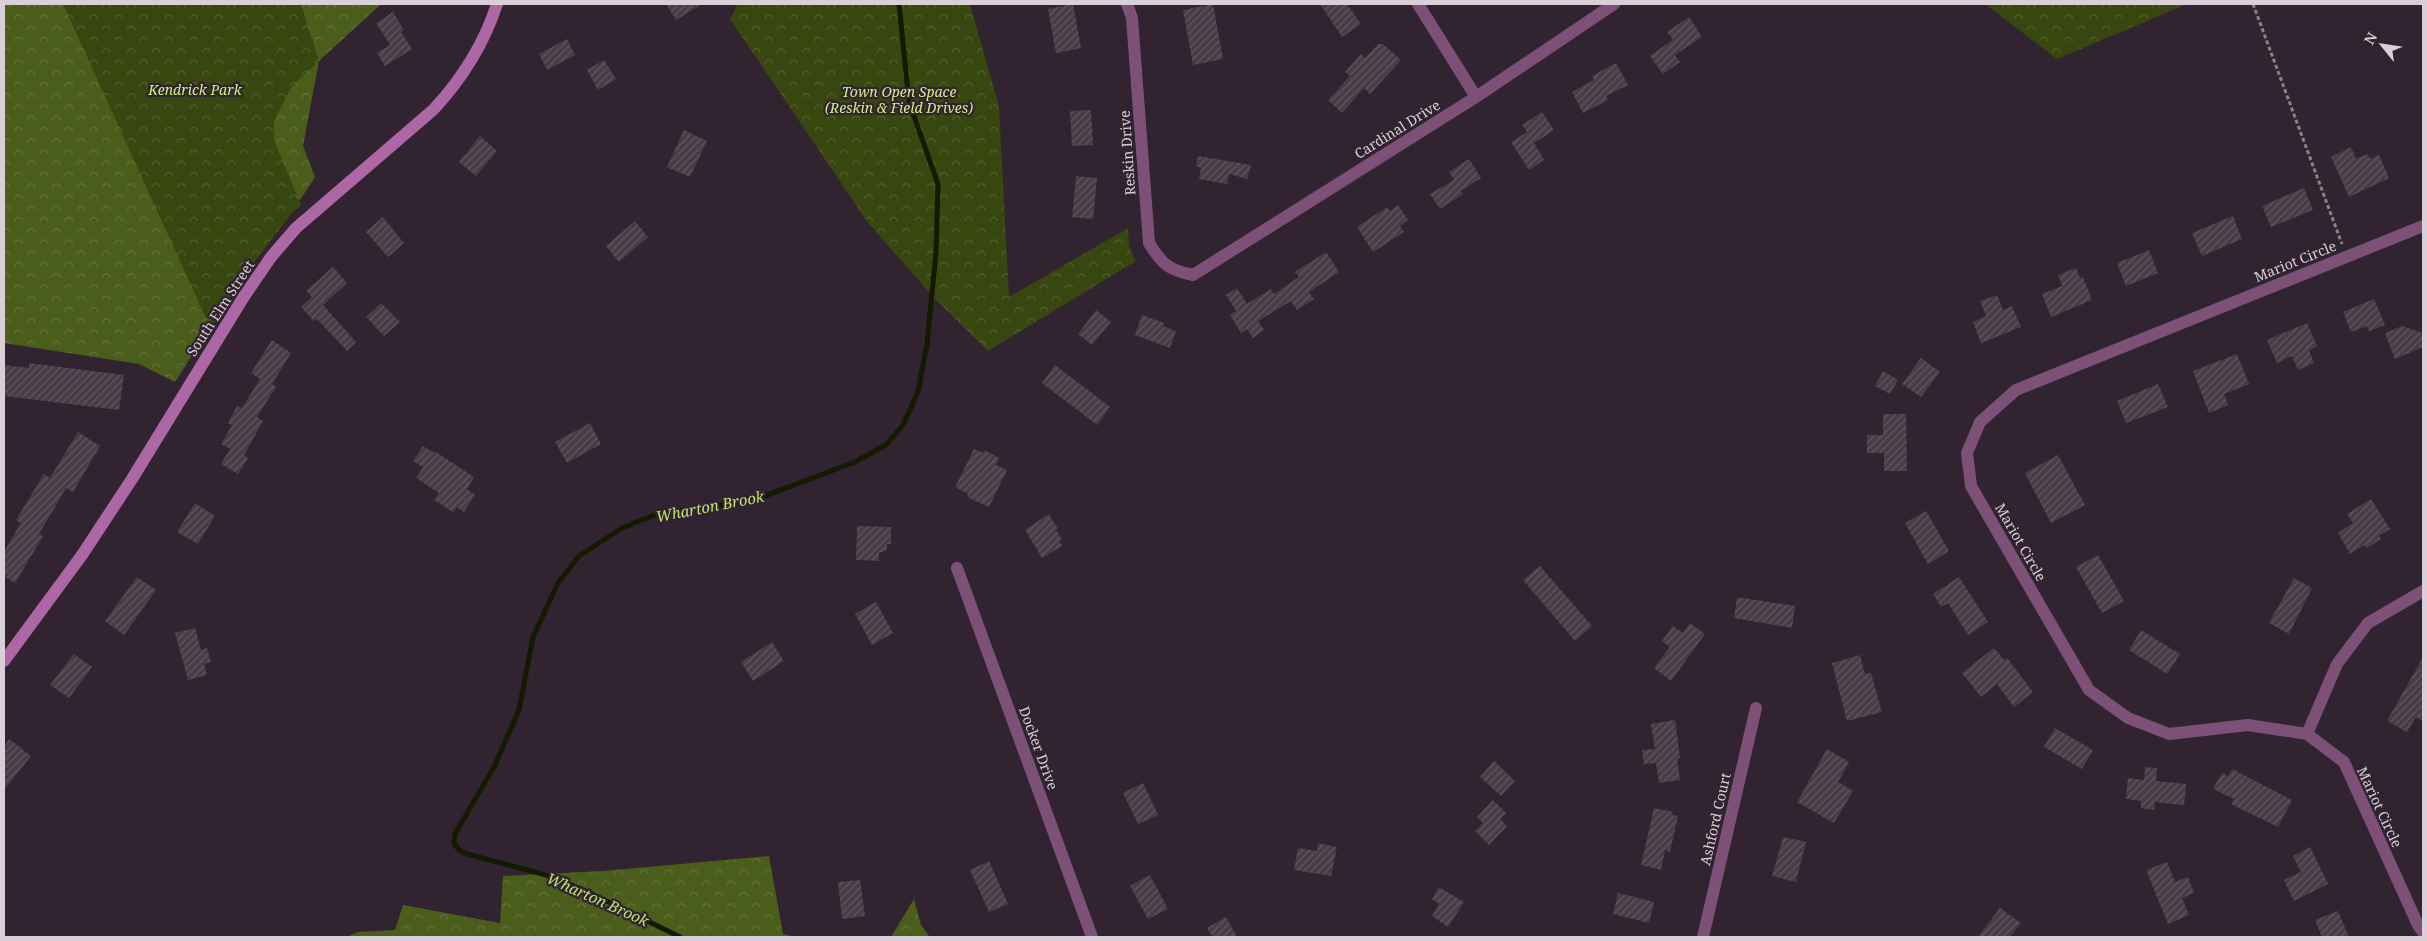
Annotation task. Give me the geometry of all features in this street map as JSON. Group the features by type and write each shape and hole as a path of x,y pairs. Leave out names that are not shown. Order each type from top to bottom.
{"main road":[{"name":"South Elm Street","path":"4,661 82,555 243,298 271,257 296,228 433,110 450,92 481,43 497,4"}],"street":[{"name":"Reskin Drive","path":"1127,4 1132,18 1149,243 1161,262 1176,272 1193,275"},
{"path":"1418,4 1476,98"},
{"name":"Cardinal Drive","path":"1193,275 1476,98 1614,4"},
{"name":"Mariot Circle","path":"2423,226 2016,390 1980,422 1967,453 1971,486 2089,690 2128,718 2169,734 2248,724 2307,734 2344,762 2418,925 2423,932"},
{"name":"Docker Drive","path":"957,568 1092,937"},
{"path":"2307,734 2337,664 2368,622 2423,591"},
{"name":"Ashford Court","path":"1703,937 1756,708"}],"path":[{"path":"2252,4 2346,256"}],"green space":[{"path":"4,4 381,4 319,61 303,146 315,177 291,214 237,284 175,382 139,364 4,343"},
{"name":"Kendrick Park","path":"63,4 301,4 319,61 292,86 274,121 274,140 301,205 291,214 237,284 211,329"},
{"name":"Town Open Space (Reskin & Field Drives)","path":"738,4 970,4 999,106 1009,297 1128,228 1129,247 1136,261 988,351 936,300 868,223 730,19"},
{"path":"1985,4 2187,4 2057,59"},
{"path":"769,856 783,934 797,937 346,937 358,932 395,930 403,905 500,923 503,876 603,871"},
{"path":"914,899 921,925 930,937 891,937"}],"building":[{"path":"666,4 702,4 676,20"},
{"path":"1073,4 1081,48 1056,53 1048,9"},
{"path":"1213,4 1223,59 1193,65 1183,10"},
{"path":"1320,4 1347,4 1361,24 1342,37"},
{"path":"393,12 404,30 401,32 412,49 385,66 377,53 390,45 376,23"},
{"path":"1689,17 1702,37 1675,55 1680,62 1663,74 1650,56 1673,40 1667,32"},
{"path":"567,39 575,55 547,70 539,54"},
{"path":"1378,44 1383,44 1401,60 1370,94 1364,88 1342,113 1328,100 1350,76 1345,72 1361,54 1365,58"},
{"path":"604,60 616,79 598,90 587,70"},
{"path":"1616,63 1628,85 1606,96 1608,100 1583,113 1572,92 1594,80 1592,76"},
{"path":"1091,110 1093,145 1072,146 1070,111"},
{"path":"1542,112 1554,130 1534,143 1544,160 1529,170 1511,142 1527,132 1522,125"},
{"path":"684,130 707,141 690,177 667,167"},
{"path":"480,136 497,151 476,176 459,162"},
{"path":"2351,147 2356,159 2367,154 2370,159 2379,155 2389,178 2349,197 2331,157"},
{"path":"1198,156 1251,165 1247,179 1229,174 1227,184 1199,179 1201,168 1196,166"},
{"path":"1469,159 1481,178 1461,191 1449,172"},
{"path":"1076,176 1097,178 1093,219 1072,217"},
{"path":"1454,180 1463,194 1440,209 1430,194"},
{"path":"2304,188 2313,210 2271,227 2262,206"},
{"path":"1398,205 1408,220 1400,226 1404,232 1373,252 1357,227 1387,207 1390,211"},
{"path":"2233,216 2242,239 2202,256 2192,233"},
{"path":"383,217 404,243 388,257 366,232"},
{"path":"635,221 648,237 619,262 606,246"},
{"path":"2149,250 2158,273 2126,286 2117,263"},
{"path":"1326,252 1339,272 1309,292 1314,299 1297,310 1291,301 1258,321 1264,330 1253,338 1247,329 1241,333 1230,315 1236,311 1226,295 1237,288 1247,304 1271,289 1274,294 1299,277 1295,272"},
{"path":"333,267 347,283 323,305 356,342 347,351 317,319 314,321 301,307 312,297 306,291"},
{"path":"2076,268 2080,278 2083,277 2092,300 2051,317 2042,294 2062,286 2058,275"},
{"path":"1997,295 2003,310 2012,306 2021,327 1981,343 1973,322 1986,316 1980,301"},
{"path":"2374,299 2385,325 2369,331 2367,326 2351,332 2343,312"},
{"path":"381,303 400,322 384,336 366,317"},
{"path":"1096,310 1111,322 1092,345 1078,334"},
{"path":"1142,315 1164,323 1163,326 1176,331 1170,348 1135,335"},
{"path":"2307,323 2317,346 2309,350 2314,363 2298,370 2292,356 2277,363 2267,340"},
{"path":"2402,326 2423,333 2423,347 2395,359 2385,333"},
{"path":"272,340 291,353 272,384 276,387 257,417 263,421 244,455 248,458 238,474 221,464 230,449 221,444 232,425 228,423 237,406 242,408 260,379 251,373"},
{"path":"2237,354 2249,384 2224,394 2228,405 2209,413 2193,371"},
{"path":"1921,358 1940,372 1921,397 1902,384"},
{"path":"29,363 124,375 119,410 4,396 4,365 29,368"},
{"path":"1055,365 1110,407 1097,425 1042,383"},
{"path":"1883,371 1898,380 1890,394 1875,386"},
{"path":"2158,384 2168,407 2126,423 2117,401"},
{"path":"1883,414 1906,414 1907,471 1884,471 1884,453 1867,453 1867,435 1883,435"},
{"path":"590,423 601,444 567,463 555,442"},
{"path":"78,432 100,446 73,492 66,488 39,534 43,536 15,583 4,576 4,552 21,523 16,520 44,474 50,478"},
{"path":"423,446 436,452 474,477 467,489 475,495 464,512 457,507 453,512 434,500 439,493 416,478 423,467 413,461"},
{"path":"974,449 983,453 985,450 999,458 996,465 1007,470 989,507 967,497 968,494 955,487"},
{"path":"2058,455 2085,505 2051,523 2025,473"},
{"path":"2371,499 2390,529 2379,536 2381,539 2367,548 2364,545 2350,554 2338,533 2353,523 2347,514"},
{"path":"195,503 215,516 198,544 177,532"},
{"path":"1926,511 1949,551 1928,564 1905,523"},
{"path":"1049,514 1058,529 1056,530 1062,540 1059,541 1062,546 1042,558 1025,530"},
{"path":"857,526 891,527 891,544 887,544 887,550 879,553 879,561 856,560"},
{"path":"2098,555 2124,601 2102,613 2076,567"},
{"path":"1540,566 1592,626 1575,641 1523,580"},
{"path":"137,577 156,590 124,635 105,621"},
{"path":"1959,577 1988,622 1968,635 1948,603 1941,607 1933,594"},
{"path":"2294,578 2312,588 2289,634 2269,623"},
{"path":"1737,597 1795,606 1792,628 1734,618"},
{"path":"876,602 893,633 872,645 855,614"},
{"path":"1690,623 1705,634 1671,681 1654,668 1670,647 1662,641 1673,626 1683,633"},
{"path":"195,628 201,650 207,648 211,662 204,664 207,675 188,680 175,633"},
{"path":"2141,630 2180,654 2167,674 2129,650"},
{"path":"772,642 784,661 753,681 741,662"},
{"path":"1994,648 2004,660 2007,658 2033,692 2014,707 1997,684 1981,697 1962,673"},
{"path":"74,654 92,667 69,698 50,685"},
{"path":"1860,655 1865,674 1871,673 1882,712 1847,721 1832,663"},
{"path":"2423,657 2423,721 2416,717 2407,732 2387,721"},
{"path":"1675,720 1680,758 1677,759 1680,780 1659,783 1656,763 1644,764 1642,750 1655,749 1651,724"},
{"path":"2055,728 2093,750 2082,769 2044,747"},
{"path":"9,739 31,756 4,790 4,747"},
{"path":"1827,749 1849,762 1838,782 1853,791 1834,823 1797,802"},
{"path":"1494,761 1515,781 1501,796 1480,777"},
{"path":"2145,767 2157,768 2156,781 2186,784 2184,805 2155,802 2154,810 2141,808 2141,801 2126,799 2128,778 2144,780"},
{"path":"2232,769 2292,800 2278,827 2231,804 2234,799 2213,789 2222,773 2228,776"},
{"path":"1143,783 1158,815 1138,824 1123,793"},
{"path":"1493,800 1506,813 1500,819 1507,826 1489,845 1475,831 1483,823 1477,817"},
{"path":"1654,808 1673,812 1672,815 1678,816 1670,852 1665,850 1661,870 1641,865"},
{"path":"1783,837 1806,842 1796,882 1772,876"},
{"path":"1318,843 1337,847 1331,876 1294,870 1298,848 1317,851"},
{"path":"2310,847 2328,884 2294,901 2284,880 2301,872 2293,856"},
{"path":"989,861 1008,904 989,912 970,870"},
{"path":"2167,862 2175,882 2188,877 2194,893 2182,898 2189,915 2168,924 2146,870"},
{"path":"1150,875 1168,909 1148,919 1130,886"},
{"path":"860,880 865,916 842,919 838,882"},
{"path":"1439,887 1464,902 1448,927 1432,916 1439,904 1432,899"},
{"path":"1618,893 1654,902 1649,923 1613,914"},
{"path":"2000,908 2021,923 2010,937 1978,937"},
{"path":"2338,911 2349,937 2322,937 2315,920"},
{"path":"1226,917 1237,937 1213,937 1207,928"}],"waterway":[{"name":"Wharton Brook","path":"680,937 584,890 546,875 467,854 459,850 454,843 455,834 495,765 519,710 533,637 558,583 579,556 622,528 657,514 754,500 855,462 887,444 903,425 918,392 927,344 936,252 938,184 909,102 899,4"}]}
